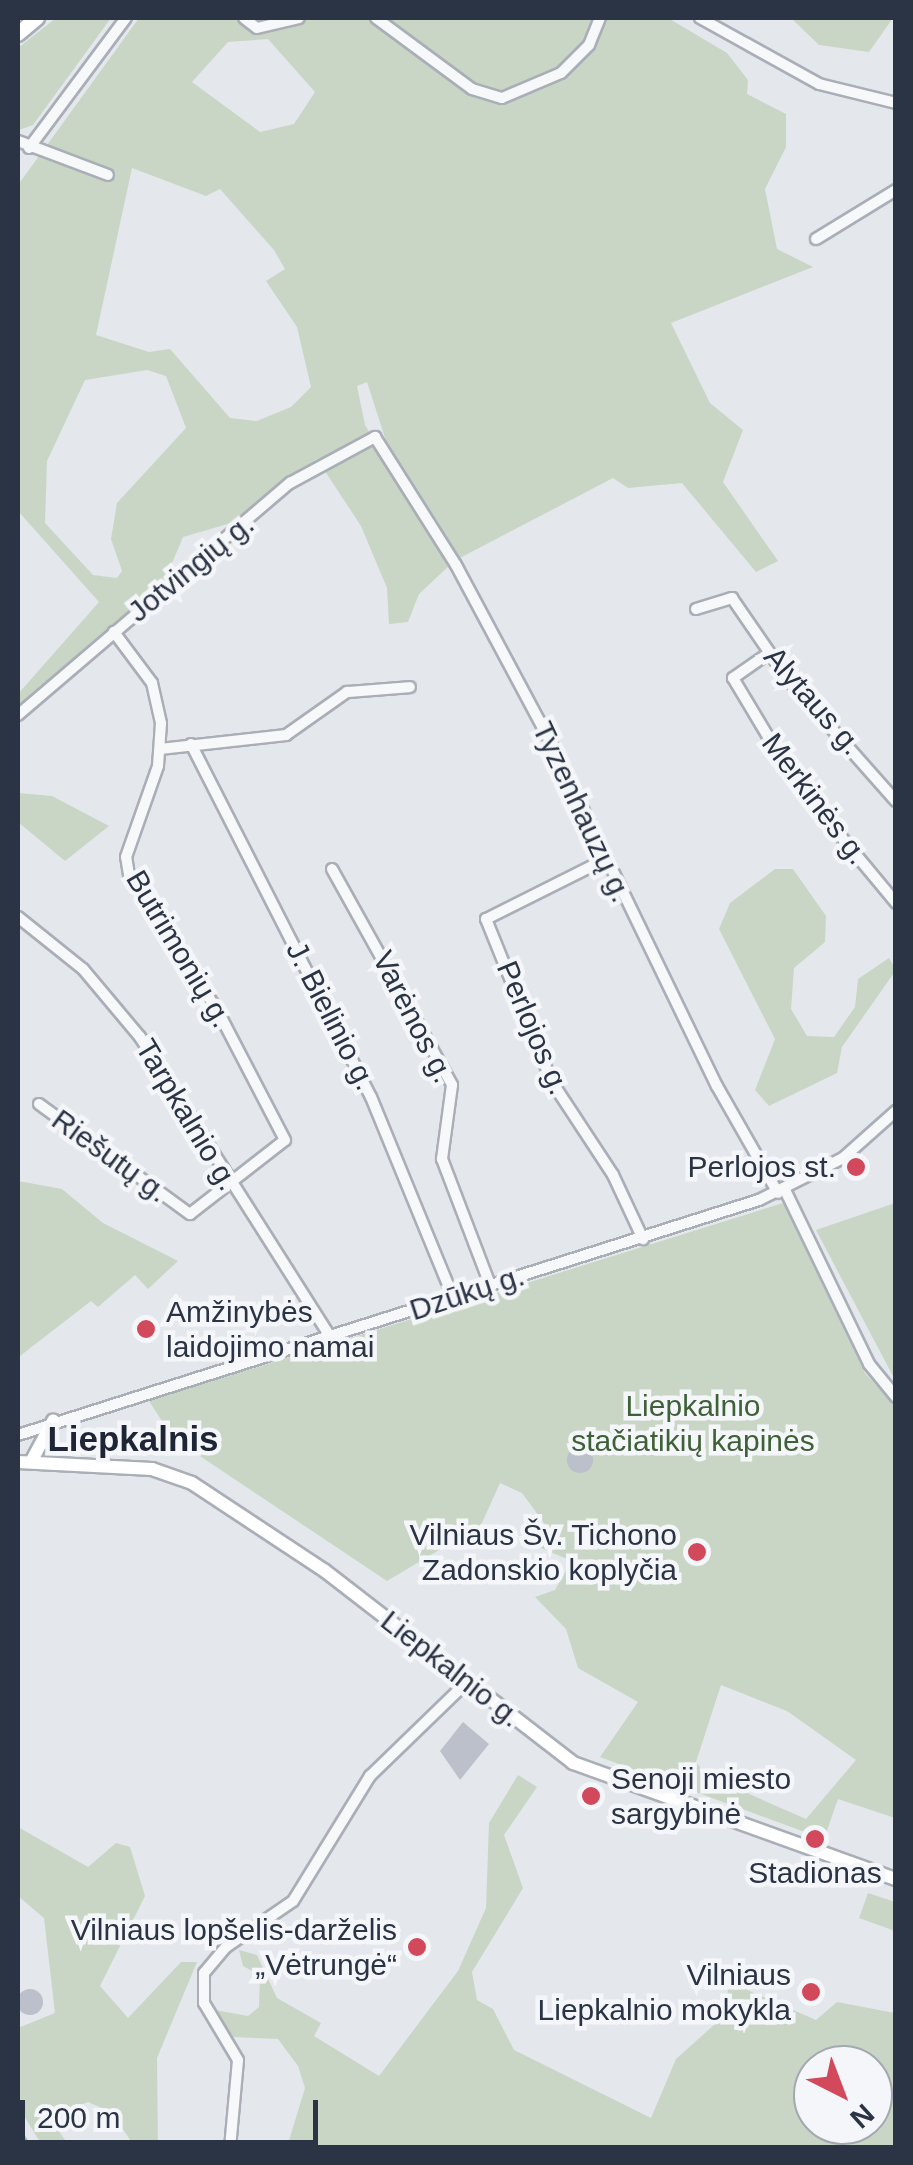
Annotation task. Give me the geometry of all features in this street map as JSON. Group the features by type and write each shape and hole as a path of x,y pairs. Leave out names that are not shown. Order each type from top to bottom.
{"highway":[{"path":"18,34 37,18"}],"main road":[{"path":"24,1462 53,1421"},
{"name":"Liepkalnio g.","path":"24,1462 152,1469 192,1483 325,1571 596,1774 896,1879"},
{"path":"18,2141 22,2148"}],"street":[{"path":"29,148 126,18"},
{"path":"244,18 257,28 299,18"},
{"path":"376,18 472,89 502,98 561,74 588,45 600,18"},
{"path":"700,18 819,84 896,103"},
{"path":"18,141 108,175"},
{"path":"816,240 896,190"},
{"name":"Jotvingių g.","path":"18,716 114,632 186,579 304,473 375,436"},
{"name":"Tyzenhauzų g.","path":"375,436 456,566 604,860 869,1364 896,1396"},
{"name":"Alytaus g.","path":"696,608 732,598 769,653 896,802"},
{"name":"Butrimonių g.","path":"114,632 159,701 160,749 126,858 128,875 197,976 285,1131 285,1140 230,1188"},
{"name":"Merkinės g.","path":"769,653 733,678 794,780 896,903"},
{"path":"160,749 286,735 347,692 410,687"},
{"name":"J. Bielinio g.","path":"191,744 372,1096 453,1297"},
{"name":"Perlojos g.","path":"604,860 486,919 552,1082 613,1175 643,1239"},
{"name":"Varėnos g.","path":"332,869 452,1085 442,1159 490,1286"},
{"name":"Tarpkalnio g.","path":"18,917 110,996 230,1188 330,1336"},
{"name":"Riešutų g.","path":"39,1104 186,1213 230,1188"},
{"name":"Dzūkų g.","path":"18,1435 781,1192 843,1158 894,1115"},
{"path":"230,2148 238,2060 204,2003 204,1973 226,1947 294,1901 370,1776 468,1681"}],"green space":[{"path":"56,18 111,18 33,125 19,130 18,48"},
{"path":"139,18 668,18 727,53 748,80 747,94 786,114 786,147 765,189 777,249 813,267 671,323 710,403 743,430 723,482 778,561 756,572 682,483 628,488 613,478 458,559 387,444 367,382 357,386 365,425 451,564 419,594 408,622 389,624 387,588 361,526 317,459 245,519 183,537 170,568 174,579 18,711 18,694 99,602 18,511 18,185","holes":["268,39 315,92 294,124 260,132 192,82 228,42","132,168 206,196 220,189 274,250 285,269 266,281 297,327 311,387 291,407 257,421 230,418 170,349 149,352 96,335","147,370 166,376 186,428 117,503 111,539 122,571 117,578 93,575 45,523 47,461 85,380"]},
{"path":"791,18 893,18 869,52 819,45"},
{"path":"18,793 52,796 109,826 65,861 18,822"},
{"path":"775,869 793,869 826,916 825,942 794,968 791,1009 807,1036 834,1037 855,1007 858,979 889,958 896,970 842,1047 837,1073 769,1106 755,1090 775,1039 719,929 730,903"},
{"path":"18,1181 62,1189 103,1223 178,1261 148,1289 135,1275 98,1307 91,1301 20,1356"},
{"name":"Liepkalnio stačiatikių kapinės","path":"783,1203 865,1373 895,1406 895,1818 838,1799 824,1839 600,1757 638,1702 578,1668 566,1629 535,1597 555,1590 572,1561 536,1546 547,1527 522,1493 500,1483 481,1525 387,1581 173,1438 149,1401","holes":["721,1685 787,1711 856,1760 806,1819 706,1775 696,1762"]},
{"path":"896,1203 895,1380 816,1230"},
{"path":"518,1775 537,1787 504,1835 523,1888 472,1972 477,2000 493,2009 514,2050 651,2118 676,2059 724,2016 729,1982 816,2020 837,2002 895,2013 895,2147 287,2147 305,2088 298,2066 278,2039 233,2037 215,2010 248,2016 259,2007 260,1975 243,1966 239,1950 257,1955 277,1998 321,2023 314,2036 379,2076 458,1971 486,1908 489,1823"},
{"path":"18,1827 88,1867 116,1843 130,1847 145,1896 100,1986 128,2018 181,1962 197,1962 157,2058 158,2147 135,2147 111,2112 88,2102 49,2117 70,2147 43,2147 18,2106 18,2028 55,2013 44,1918 18,1896"},
{"path":"868,1893 895,1902 895,1931 859,1918"}],"building":[{"path":"580,1447 589,1451 593,1460 589,1469 580,1473 571,1469 567,1460 571,1451"},
{"path":"463,1722 489,1744 460,1780 440,1751"},
{"path":"30,1989 39,1993 43,2002 39,2011 30,2015 21,2011 17,2002 21,1993"}],"place":[{"name":"Perlojos st.","path":"856,1167"},
{"name":"Amžinybės laidojimo namai","path":"146,1329"},
{"name":"Vilniaus Šv. Tichono Zadonskio koplyčia","path":"697,1552"},
{"name":"Senoji miesto sargybinė","path":"591,1796"},
{"name":"Stadionas","path":"815,1839"},
{"name":"Vilniaus lopšelis-darželis „Vėtrungė“","path":"417,1947"},
{"name":"Vilniaus Liepkalnio mokykla","path":"811,1992"}],"district":[{"name":"Liepkalnis","path":"133,1439"}]}
